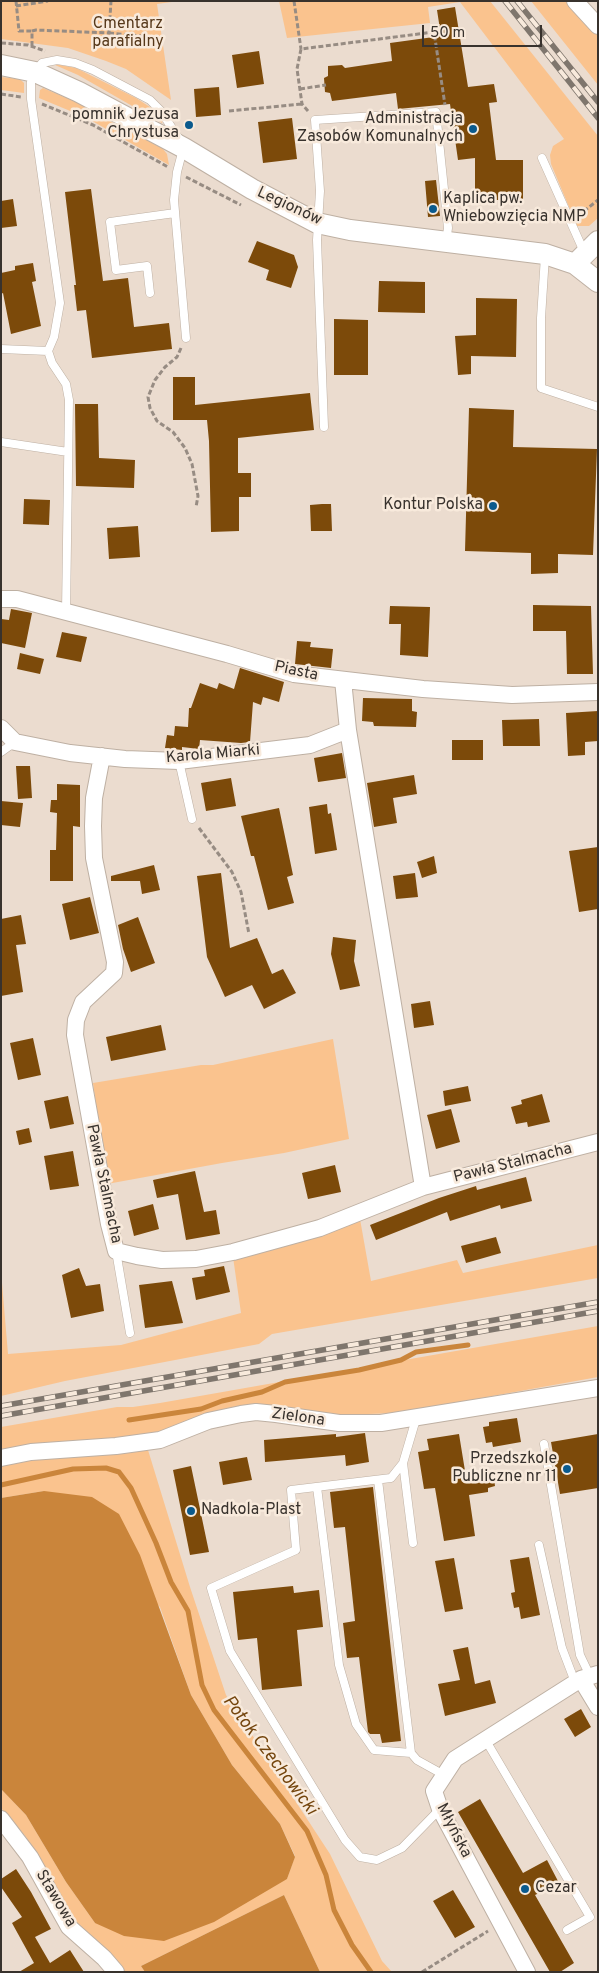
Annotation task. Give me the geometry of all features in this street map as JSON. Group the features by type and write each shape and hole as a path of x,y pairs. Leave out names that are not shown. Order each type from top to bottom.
{"street":[{"path":"575,1 598,26"},
{"name":"Legionów","path":"1,65 35,72 87,95 184,148 252,189 317,223 350,230 545,254 586,253 598,282"},
{"name":"Piasta","path":"1,599 17,599 227,654 294,674 423,689 512,695 598,692"},
{"path":"343,680 348,730 423,1187"},
{"path":"1,728 15,742"},
{"name":"Karola Miarki","path":"15,742 70,753 179,761 310,745 348,730"},
{"name":"Pawła Stalmacha","path":"102,756 94,798 92,826 94,858 115,962 114,973 83,1002 76,1020 75,1036 109,1224 116,1250 162,1260 196,1259 233,1252 320,1228 423,1187 598,1142"},
{"name":"Zielona","path":"1,1458 31,1452 116,1446 160,1440 208,1421 256,1412 340,1423 380,1423 416,1419 469,1408 598,1388"},
{"path":"586,1678 598,1707"},
{"name":"Młyńska","path":"528,1972 440,1809 434,1791 455,1759 586,1678"},
{"name":"Stawowa","path":"1,1819 30,1857 69,1927 104,1958 116,1972"}],"lane":[{"path":"35,72 31,82 30,99 60,303 54,337 48,351 52,363 66,384 69,400 66,612"},
{"path":"324,427 317,223 320,191 315,120 436,112 448,228 446,242"},
{"path":"184,148 177,172 174,200 186,338"},
{"path":"542,158 586,253"},
{"path":"150,293 147,266 116,270 110,222 175,213"},
{"path":"545,254 540,318 541,388 598,407"},
{"path":"1,349 48,351"},
{"path":"1,442 68,452"},
{"path":"1,752 15,742"},
{"path":"179,761 192,819"},
{"path":"116,1250 130,1333"},
{"path":"416,1419 402,1463 391,1478 291,1490 296,1550 211,1588 230,1651 345,1840 360,1857 377,1860 402,1848 440,1809"},
{"path":"544,1444 580,1655 586,1678"},
{"path":"402,1463 413,1543"},
{"path":"378,1480 411,1753 417,1760 444,1775"},
{"path":"318,1487 339,1665 356,1724 374,1750 411,1753"},
{"path":"539,1545 562,1648 586,1678"},
{"path":"486,1739 590,1917 567,1930"}],"path":[{"path":"16,1 19,31 48,30 151,37"},
{"path":"16,6 48,1"},
{"path":"109,33 111,1"},
{"path":"294,1 301,49 297,69 302,104 315,120"},
{"path":"32,31 32,46"},
{"path":"301,49 434,32 445,108 436,112"},
{"path":"300,88 326,85"},
{"path":"229,111 302,104"},
{"path":"580,214 598,200"},
{"path":"186,338 177,357 165,367 155,380 148,397 150,408 157,420 173,432 185,448 192,464 198,496 196,507"},
{"path":"192,819 232,872 241,892 249,934"},
{"path":"422,1972 501,1923"}],"green space":[{"name":"Cmentarz parafialny","path":"1,1 179,1 157,4 171,100 126,69 106,61 68,48 1,39"},
{"path":"279,1 490,1 598,136 598,218 589,226 577,226 551,164 550,155 553,146 564,139 460,2 428,7 430,23 287,38"},
{"path":"531,1 567,1 598,36 598,85"},
{"path":"55,64 76,68 136,98 153,109 163,120 162,123 78,75"},
{"path":"1,77 20,79 24,83 24,93 1,90"},
{"path":"43,88 81,104 163,149 167,154 169,165 87,118 39,98 40,90"},
{"path":"333,1039 349,1139 284,1153 107,1184 93,1083 201,1065 213,1065"},
{"path":"360,1219 371,1281 457,1260 463,1273 598,1245 598,1278 272,1334 259,1344 65,1381 1,1396 1,1271 8,1354 121,1345 241,1313 233,1257"},
{"path":"598,1326 598,1377 398,1413 338,1415 283,1407 232,1409 161,1431 131,1437 1,1449 1,1427 117,1407 160,1403"},
{"path":"148,1450 190,1587 226,1695 330,1854 382,1961 392,1972 320,1972 284,1895 141,1966 145,1972 122,1972 76,1923 44,1873 26,1837 1,1808 1,1789 26,1815 66,1882 95,1923 287,1879 295,1856 280,1824 232,1765 191,1695 160,1607 44,1491 1,1498 1,1463"}],"shaded area":[{"path":"44,1491 92,1497 119,1514 140,1555 191,1695 232,1765 280,1824 295,1857 287,1879 214,1922 164,1941 124,1936 95,1923 66,1882 26,1815 1,1789 1,1498"},
{"path":"284,1895 320,1972 145,1972 141,1966"}],"building":[{"path":"455,7 468,87 494,84 497,102 489,103 496,160 523,160 523,200 475,200 475,158 458,160 450,104 398,109 396,93 332,101 330,93 325,92 324,78 328,76 328,66 342,65 345,68 392,61 390,43 441,36 437,10"},
{"path":"259,51 264,84 237,88 232,55"},
{"path":"219,87 221,115 196,117 194,89"},
{"path":"292,118 297,159 263,163 258,122"},
{"path":"436,180 440,216 428,217 425,181"},
{"path":"91,189 103,281 128,278 134,327 169,323 172,349 92,358 86,310 77,311 74,285 76,285 65,192"},
{"path":"13,199 17,226 1,228 1,201"},
{"path":"257,241 294,255 298,267 291,288 266,280 269,270 248,262"},
{"path":"33,263 36,281 32,282 41,326 11,334 3,293 1,294 1,273 15,270 15,266"},
{"path":"379,281 425,282 425,313 378,312"},
{"path":"476,298 517,299 516,357 471,356 471,374 458,375 455,336 476,335"},
{"path":"334,319 368,320 368,375 334,375"},
{"path":"173,377 195,377 195,405 310,393 314,430 238,438 238,473 251,473 251,497 239,497 239,531 211,532 207,420 173,420"},
{"path":"75,404 98,404 99,458 135,460 134,488 76,486"},
{"path":"469,408 514,410 513,447 597,449 593,555 558,554 558,573 531,574 531,553 465,551"},
{"path":"24,499 50,500 49,525 23,524"},
{"path":"331,504 332,531 311,531 310,505"},
{"path":"138,526 140,557 109,559 107,528"},
{"path":"533,605 591,606 593,674 567,674 566,631 533,631"},
{"path":"390,606 430,607 428,657 400,655 401,624 389,624"},
{"path":"11,609 32,613 25,648 1,643 1,619 9,620"},
{"path":"62,632 87,637 81,662 56,657"},
{"path":"297,641 311,642 310,647 333,649 331,668 295,664"},
{"path":"20,653 44,659 40,674 17,669"},
{"path":"240,668 284,682 279,702 263,697 261,705 253,702 250,742 200,740 199,749 165,748 167,735 174,736 175,726 188,727 189,708 191,708 200,683 217,689 219,683 234,689"},
{"path":"363,698 412,699 412,711 417,712 416,727 374,726 373,722 362,721"},
{"path":"598,711 598,741 585,742 585,755 568,756 566,713"},
{"path":"539,719 540,746 503,746 502,720"},
{"path":"452,740 483,740 483,760 452,760"},
{"path":"342,753 346,778 318,782 314,758"},
{"path":"16,766 30,766 32,798 18,799"},
{"path":"414,775 417,794 393,798 397,823 374,827 367,783"},
{"path":"231,778 236,806 206,811 201,783"},
{"path":"57,784 80,785 80,827 73,826 73,881 50,881 50,850 56,850 57,813 50,812 51,800 57,800"},
{"path":"1,801 23,803 20,827 1,825"},
{"path":"327,804 328,814 331,813 337,850 315,854 309,807"},
{"path":"279,808 293,875 287,877 294,903 268,910 241,816"},
{"path":"598,847 598,909 579,912 569,851"},
{"path":"434,856 437,873 422,878 417,862"},
{"path":"154,865 160,890 142,894 140,881 111,881 111,876"},
{"path":"221,873 230,948 257,938 272,974 283,969 296,993 264,1009 252,985 225,997 207,957 197,876"},
{"path":"415,873 418,897 396,899 393,876"},
{"path":"90,897 99,933 70,940 62,904"},
{"path":"21,915 26,944 16,945 23,992 1,996 1,919"},
{"path":"138,917 155,963 131,972 123,949 118,925"},
{"path":"333,937 356,940 354,961 360,986 340,990 331,954"},
{"path":"430,1001 434,1025 414,1028 411,1004"},
{"path":"161,1025 166,1050 111,1061 106,1037"},
{"path":"33,1038 41,1075 18,1080 10,1043"},
{"path":"468,1086 471,1101 445,1106 443,1091"},
{"path":"542,1094 550,1122 528,1127 527,1122 516,1124 511,1107 522,1104 521,1100"},
{"path":"68,1096 74,1124 50,1129 44,1101"},
{"path":"451,1109 460,1142 436,1149 427,1115"},
{"path":"29,1128 32,1142 19,1145 16,1131"},
{"path":"73,1151 79,1186 50,1190 44,1156"},
{"path":"335,1165 341,1192 308,1199 302,1173"},
{"path":"195,1171 204,1212 216,1210 220,1234 186,1240 178,1194 157,1198 153,1180"},
{"path":"526,1177 532,1201 501,1209 500,1205 450,1221 447,1212 376,1240 370,1225 439,1198 476,1186 477,1190"},
{"path":"153,1204 159,1229 134,1236 128,1211"},
{"path":"496,1237 501,1253 466,1263 461,1246"},
{"path":"224,1266 230,1292 196,1300 192,1278 205,1276 204,1270"},
{"path":"79,1268 86,1286 100,1284 104,1311 71,1318 62,1275"},
{"path":"172,1281 183,1323 145,1328 139,1285"},
{"path":"517,1418 521,1442 493,1447 492,1442 486,1443 483,1427 489,1426 489,1422"},
{"path":"365,1433 369,1462 346,1466 345,1455 265,1462 264,1440 336,1434 336,1437"},
{"path":"459,1434 466,1477 493,1472 495,1486 488,1488 488,1492 469,1495 475,1536 444,1541 435,1488 424,1489 418,1452 429,1450 427,1439"},
{"path":"598,1434 598,1488 560,1494 551,1442"},
{"path":"247,1457 252,1480 223,1485 219,1462"},
{"name":"Nadkola-Plast","path":"191,1466 209,1552 190,1555 173,1470"},
{"path":"373,1487 401,1741 382,1743 380,1734 370,1734 368,1732 359,1657 347,1658 343,1623 355,1621 345,1527 334,1528 330,1492"},
{"path":"529,1557 540,1615 521,1619 519,1607 514,1608 511,1593 515,1592 510,1560"},
{"path":"454,1558 463,1609 445,1612 435,1561"},
{"path":"293,1586 294,1593 319,1590 323,1627 297,1630 302,1686 262,1690 257,1638 238,1640 233,1592"},
{"path":"468,1647 475,1684 490,1680 496,1703 445,1716 438,1684 460,1680 453,1650"},
{"path":"581,1709 591,1727 575,1737 564,1719"},
{"name":"Cezar","path":"480,1799 523,1873 547,1860 559,1883 535,1895 574,1963 560,1972 550,1972 458,1812"},
{"path":"16,1869 51,1929 35,1937 50,1963 70,1950 84,1972 19,1972 34,1963 12,1923 22,1917 1,1887 1,1879"},
{"path":"453,1890 475,1927 455,1938 433,1901"}],"waterway":[{"path":"129,1420 201,1409 222,1401 262,1392 285,1382 359,1370 401,1360 416,1352 468,1345"},
{"name":"Potok Czechowicki","path":"1,1485 73,1469 106,1468 119,1472 131,1488 171,1582 188,1611 202,1685 214,1710 307,1831 326,1875 334,1910 352,1945 371,1972"}],"railway":[{"path":"505,1 598,118"},
{"path":"517,1 598,102"},
{"path":"1,1406 598,1302"},
{"path":"1,1416 598,1311"}],"place":[{"name":"pomnik Jezusa Chrystusa","path":"189,125"},
{"name":"Administracja Zasobów Komunalnych","path":"473,129"},
{"name":"Kaplica pw. Wniebowzięcia NMP","path":"433,209"},
{"name":"Kontur Polska","path":"493,506"},
{"name":"Przedszkole Publiczne nr 11","path":"567,1469"},
{"name":"Nadkola-Plast","path":"191,1511"},
{"name":"Cezar","path":"525,1889"}]}
